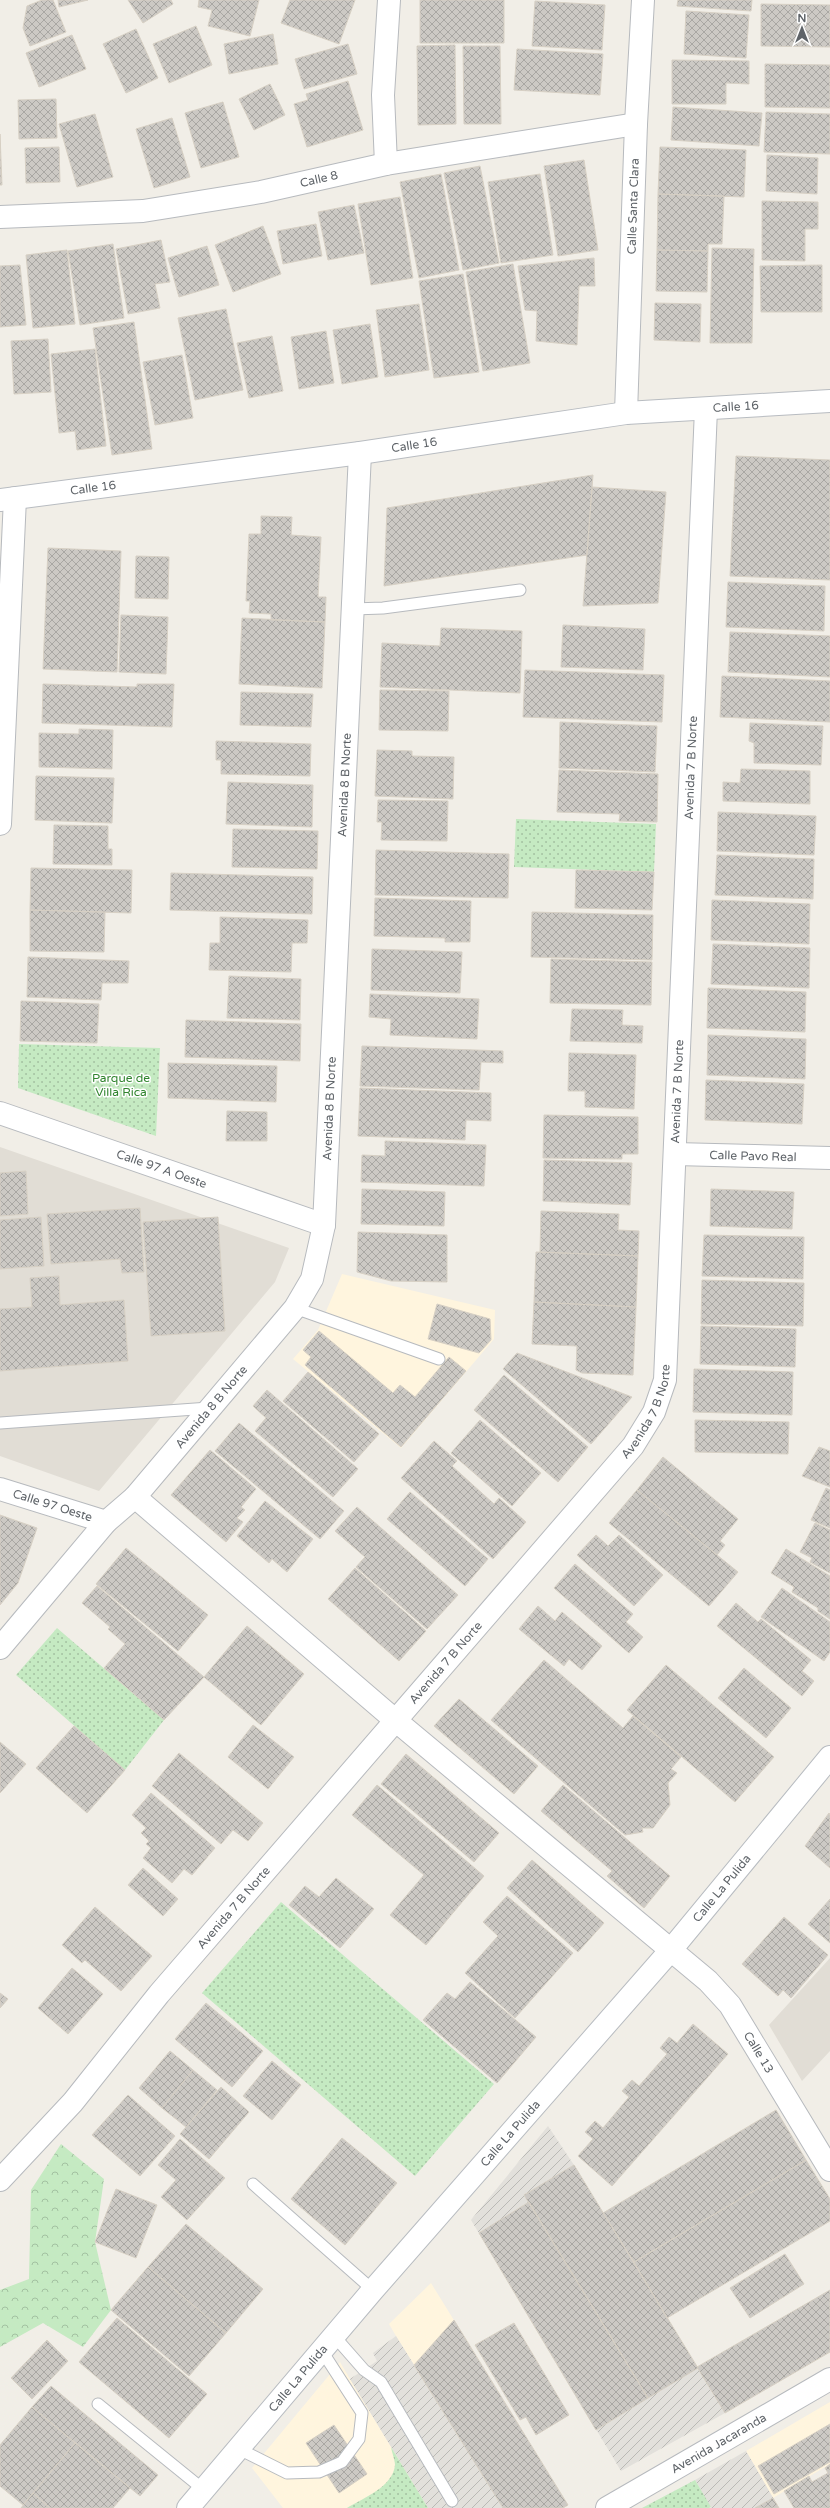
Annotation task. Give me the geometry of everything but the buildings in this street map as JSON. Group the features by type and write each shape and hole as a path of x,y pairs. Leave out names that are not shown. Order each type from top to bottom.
{"street":[{"path":"386,164 383,95 389,0"},
{"name":"Calle Santa Clara","path":"626,413 636,124 643,0"},
{"name":"Calle 8","path":"0,217 143,211 262,192 386,164 636,124"},
{"name":"Calle 16","path":"8,499 360,453 626,413 830,401"},
{"name":"Avenida 7 B Norte","path":"0,2180 73,2102 159,1994 632,1446 654,1412 664,1380 675,1154 706,409"},
{"name":"Avenida 8 B Norte","path":"0,1648 106,1522 135,1497 295,1308 312,1279 324,1225 360,453"},
{"path":"0,824 8,499"},
{"name":"Calle 97 A Oeste","path":"0,1113 324,1225"},
{"name":"Calle Pavo Real","path":"675,1154 830,1158"},
{"name":"Calle 97 Oeste","path":"0,1488 106,1522"},
{"name":"Calle 13","path":"135,1497 395,1720 670,1951 708,1981 730,2005 830,2170"},
{"name":"Calle La Pulida","path":"188,2508 373,2290 670,1951 830,1757"},
{"name":"Avenida Jacaranda","path":"607,2508 830,2379"}],"lane":[{"path":"353,609 383,608 520,590"},
{"path":"295,1308 438,1359"},
{"path":"0,1423 209,1408"},
{"path":"253,2184 373,2290"},
{"path":"239,2449 287,2473 319,2472 342,2462 359,2439 362,2413 328,2344"},
{"path":"328,2344 381,2382 452,2501"},
{"path":"98,2404 204,2490"}],"shaded area":[{"path":"0,1147 289,1248 275,1282 99,1491 0,1456"},
{"path":"342,1274 495,1310 494,1339 401,1448 293,1359 318,1330"},
{"path":"830,1958 830,2051 802,2081 769,2025"},
{"path":"548,2126 574,2165 725,2413 621,2471 471,2220"},
{"path":"431,2283 568,2505 563,2508 503,2508 396,2336 389,2324"},
{"path":"396,2336 503,2508 428,2508 350,2379 377,2361 373,2353"},
{"path":"340,2362 428,2508 283,2508 252,2468"},
{"path":"830,2402 830,2464 773,2498 746,2451"},
{"path":"746,2451 779,2508 711,2508 695,2480"}],"green space":[{"path":"516,819 656,824 654,872 514,867"},
{"name":"Parque de Villa Rica","path":"19,1044 160,1048 156,1136 18,1088"},
{"path":"57,1628 164,1720 125,1770 16,1675"},
{"path":"281,1902 494,2084 415,2176 202,1993"},
{"path":"61,2144 104,2179 95,2242 111,2310 83,2347 43,2323 0,2347 0,2290 29,2279 31,2190"},
{"path":"391,2447 428,2508 347,2508 369,2496 389,2480 395,2465"},
{"path":"695,2480 711,2507 642,2508"}]}
